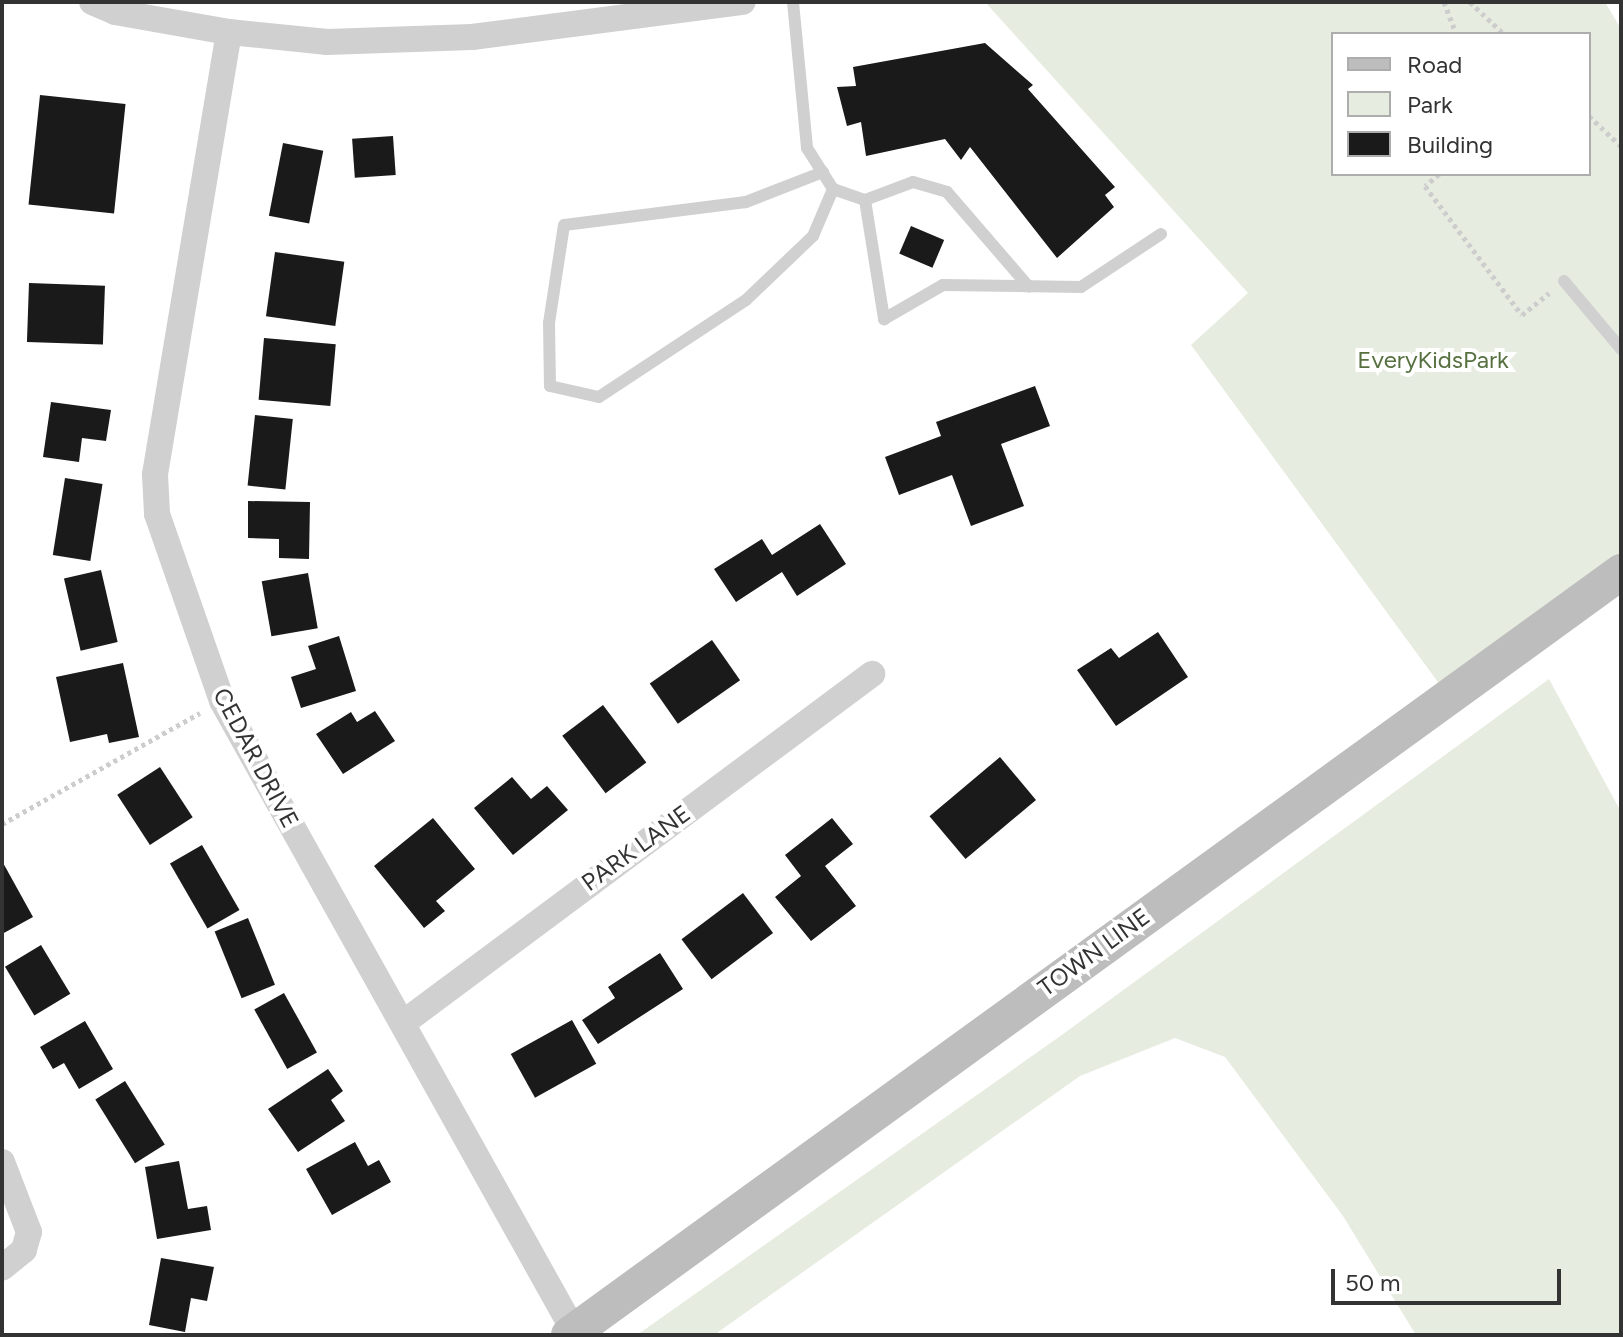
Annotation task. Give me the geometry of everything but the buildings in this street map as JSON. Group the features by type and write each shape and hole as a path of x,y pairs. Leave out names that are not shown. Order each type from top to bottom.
{"main road":[{"name":"TOWN LINE","path":"571,1333 1621,572"}],"street":[{"path":"92,2 115,12 229,32 327,42 472,37 743,2"},
{"name":"CEDAR DRIVE","path":"229,32 155,475 157,514 222,701 403,1023 571,1333"},
{"name":"PARK LANE","path":"403,1023 872,674"},
{"path":"2,1162 29,1232 24,1250 2,1268"}],"lane":[{"path":"793,2 807,148 833,189 865,200 913,182 947,192 1029,287"},
{"path":"823,172 746,202 564,225 549,323 550,386 599,397 746,300 813,236 833,189"},
{"path":"865,200 884,319 943,285 1081,287 1161,234"},
{"path":"1564,281 1621,349"}],"path":[{"path":"1444,2 1455,32"},
{"path":"1470,2 1502,32"},
{"path":"1591,118 1621,146"},
{"path":"1437,176 1425,186 1522,315 1564,281"},
{"path":"2,824 222,701"}],"green space":[{"name":"EveryKidsPark","path":"985,2 1605,2 1621,29 1621,560 1443,689 1191,345 1248,293"},
{"path":"1549,679 1621,812 1621,1335 1416,1335 1343,1216 1225,1057 1175,1038 1080,1076 714,1335 637,1335 1059,1037"}]}
